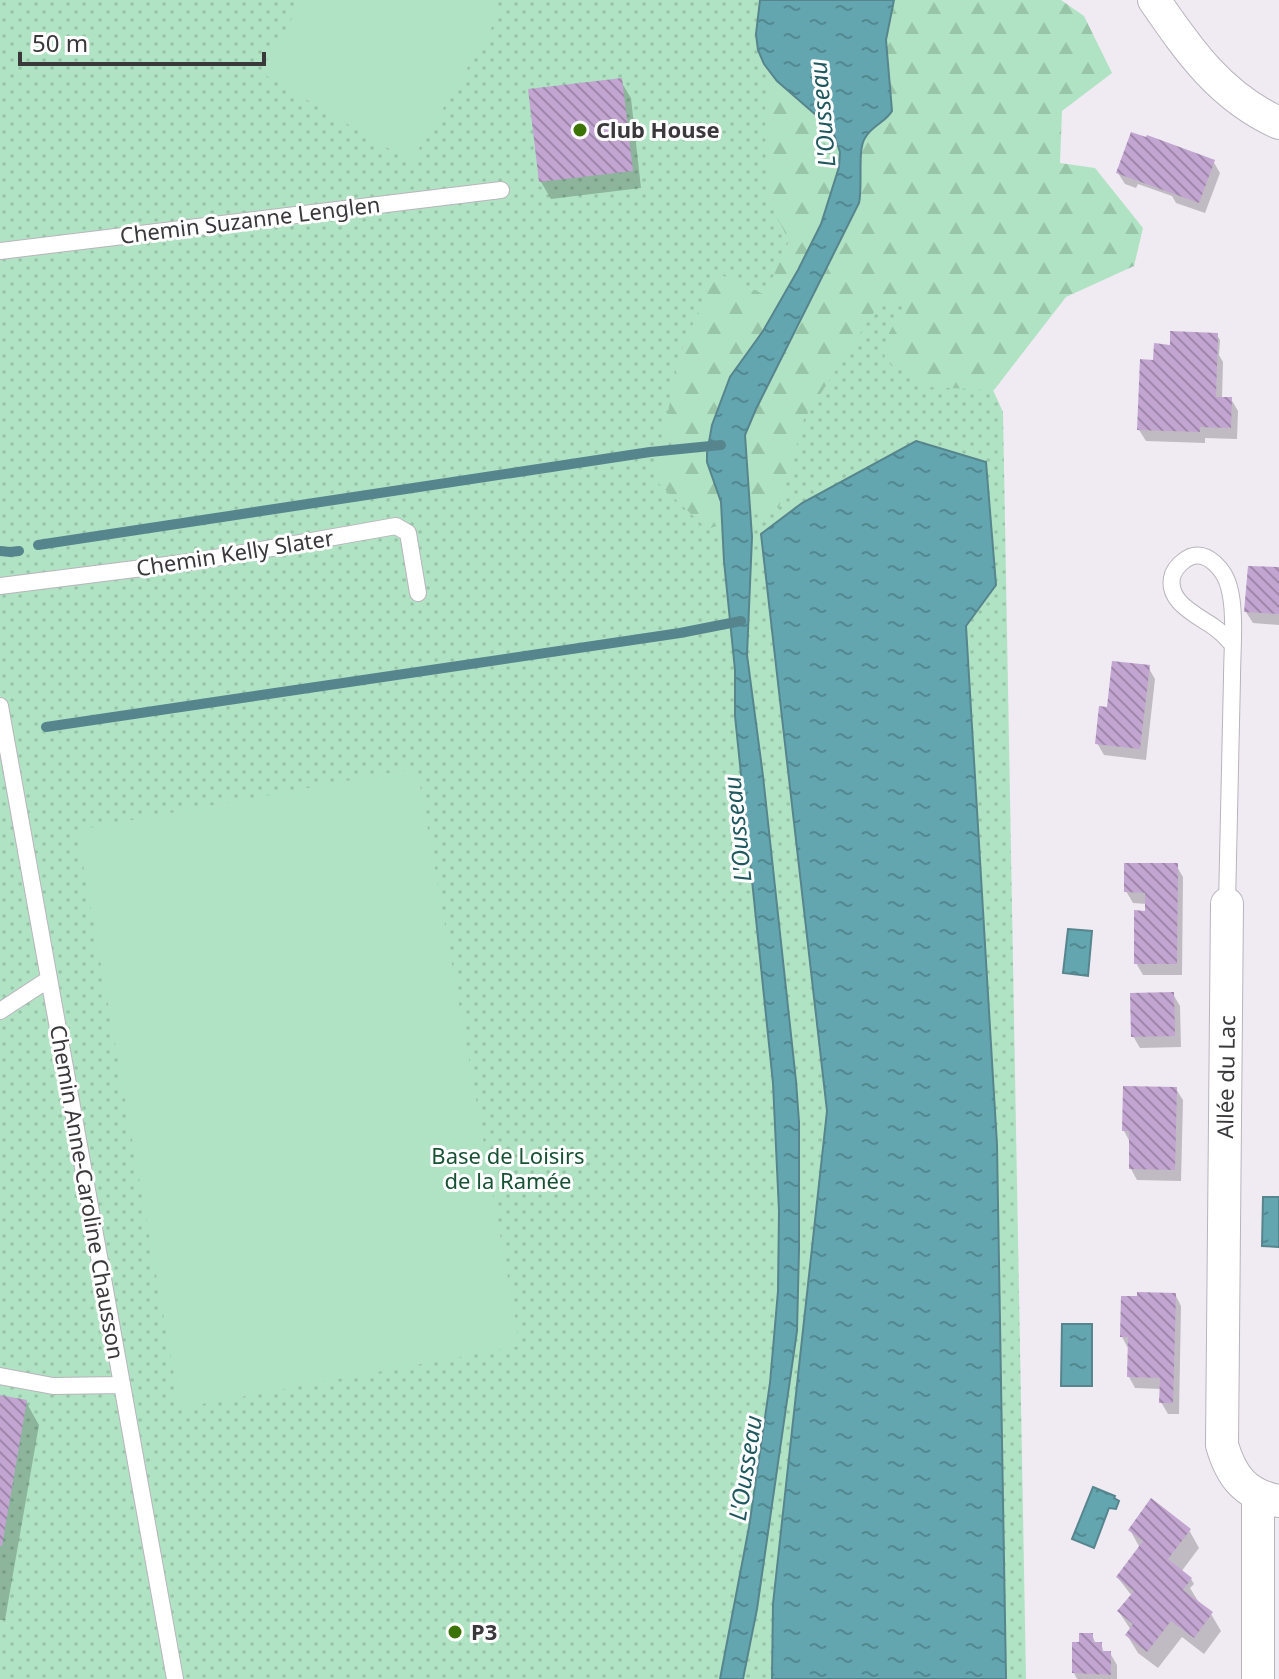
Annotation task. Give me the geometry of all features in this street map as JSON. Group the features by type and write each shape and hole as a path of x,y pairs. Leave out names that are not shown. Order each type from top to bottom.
{"street":[{"path":"1154,0 1208,72 1232,96 1279,123"},
{"name":"Allée du Lac","path":"1227,904 1222,1445 1228,1465 1248,1488 1269,1499 1258,1679"}],"lane":[{"name":"Chemin Suzanne Lenglen","path":"0,251 501,190"},
{"name":"Chemin Kelly Slater","path":"0,586 198,561 396,526 408,533 418,593"},
{"name":"Allée du Lac","path":"1227,904 1232,644 1232,610 1230,590 1220,568 1203,557 1193,556 1178,565 1173,575 1173,592 1185,608 1216,628 1232,644"},
{"name":"Chemin Anne-Caroline Chausson","path":"0,706 175,1679"},
{"path":"0,1011 49,979"},
{"path":"0,1376 53,1386 121,1385"}],"green space":[{"name":"Base de Loisirs de la Ramée","path":"0,0 936,0 888,159 1003,412 1026,1679 0,1679"},
{"path":"303,0 486,0 502,10 411,162 260,72"},
{"path":"808,0 1061,0 1084,16 1112,73 1062,111 1060,163 1095,168 1143,228 1134,266 1066,297 994,390 928,387 884,360 889,333 906,303 880,303 804,419 779,507 707,529 655,480 678,359 715,272 765,295 789,241 766,194 765,94"},
{"path":"417,768 520,1346 180,1408 77,830"}],"water":[{"name":"L'Ousseau","path":"760,0 894,0 886,40 892,111 865,138 861,151 859,203 745,435 752,537 747,655 796,1081 799,1250 797,1331 757,1609 743,1679 720,1679 749,1527 770,1383 778,1291 779,1211 773,1083 735,716 735,670 721,502 707,462 707,453 712,425 730,377 763,331 821,224 839,167 840,152 832,129 777,81 764,64 756,34"},
{"path":"916,441 986,462 996,585 966,626 997,1145 1006,1679 772,1679 773,1604 827,1111 761,534 802,503"},
{"path":"1068,929 1092,931 1088,976 1063,973"},
{"path":"1263,1197 1279,1197 1279,1247 1262,1246"},
{"path":"1062,1324 1092,1324 1092,1386 1061,1386"},
{"path":"1093,1487 1115,1496 1119,1501 1116,1509 1109,1508 1094,1548 1072,1539"}],"building":[{"name":"Club House","path":"622,78 633,171 539,182 528,89"},
{"path":"1131,132 1215,160 1199,203 1116,173"},
{"path":"1170,331 1218,333 1216,397 1232,397 1231,428 1200,427 1200,432 1137,430 1140,359 1153,360 1154,343 1170,345"},
{"path":"1248,566 1279,567 1279,614 1244,612"},
{"path":"1112,661 1150,665 1140,749 1095,744 1099,706 1107,707"},
{"path":"1124,863 1178,863 1177,964 1134,964 1134,910 1145,911 1145,893 1124,892"},
{"path":"1174,992 1175,1036 1131,1037 1130,993"},
{"path":"1123,1086 1177,1087 1175,1170 1129,1169 1129,1131 1122,1131"},
{"path":"1137,1292 1176,1293 1173,1403 1159,1403 1160,1378 1127,1377 1128,1337 1120,1337 1121,1296 1137,1296"},
{"path":"0,1395 27,1400 2,1546 0,1546"},
{"path":"1151,1498 1191,1529 1168,1559 1192,1578 1183,1590 1213,1612 1194,1638 1171,1621 1147,1652 1125,1635 1133,1624 1117,1611 1134,1591 1116,1577 1143,1541 1128,1530"},
{"path":"1079,1633 1093,1633 1093,1642 1102,1642 1102,1651 1111,1651 1111,1675 1072,1673 1072,1642 1079,1642"}],"waterway":[{"path":"38,545 650,452 721,445"},
{"path":"0,551 19,551"},
{"path":"46,727 680,633 741,621"}],"place":[{"name":"Club House","path":"580,130"},
{"name":"P3","path":"455,1632"}]}
